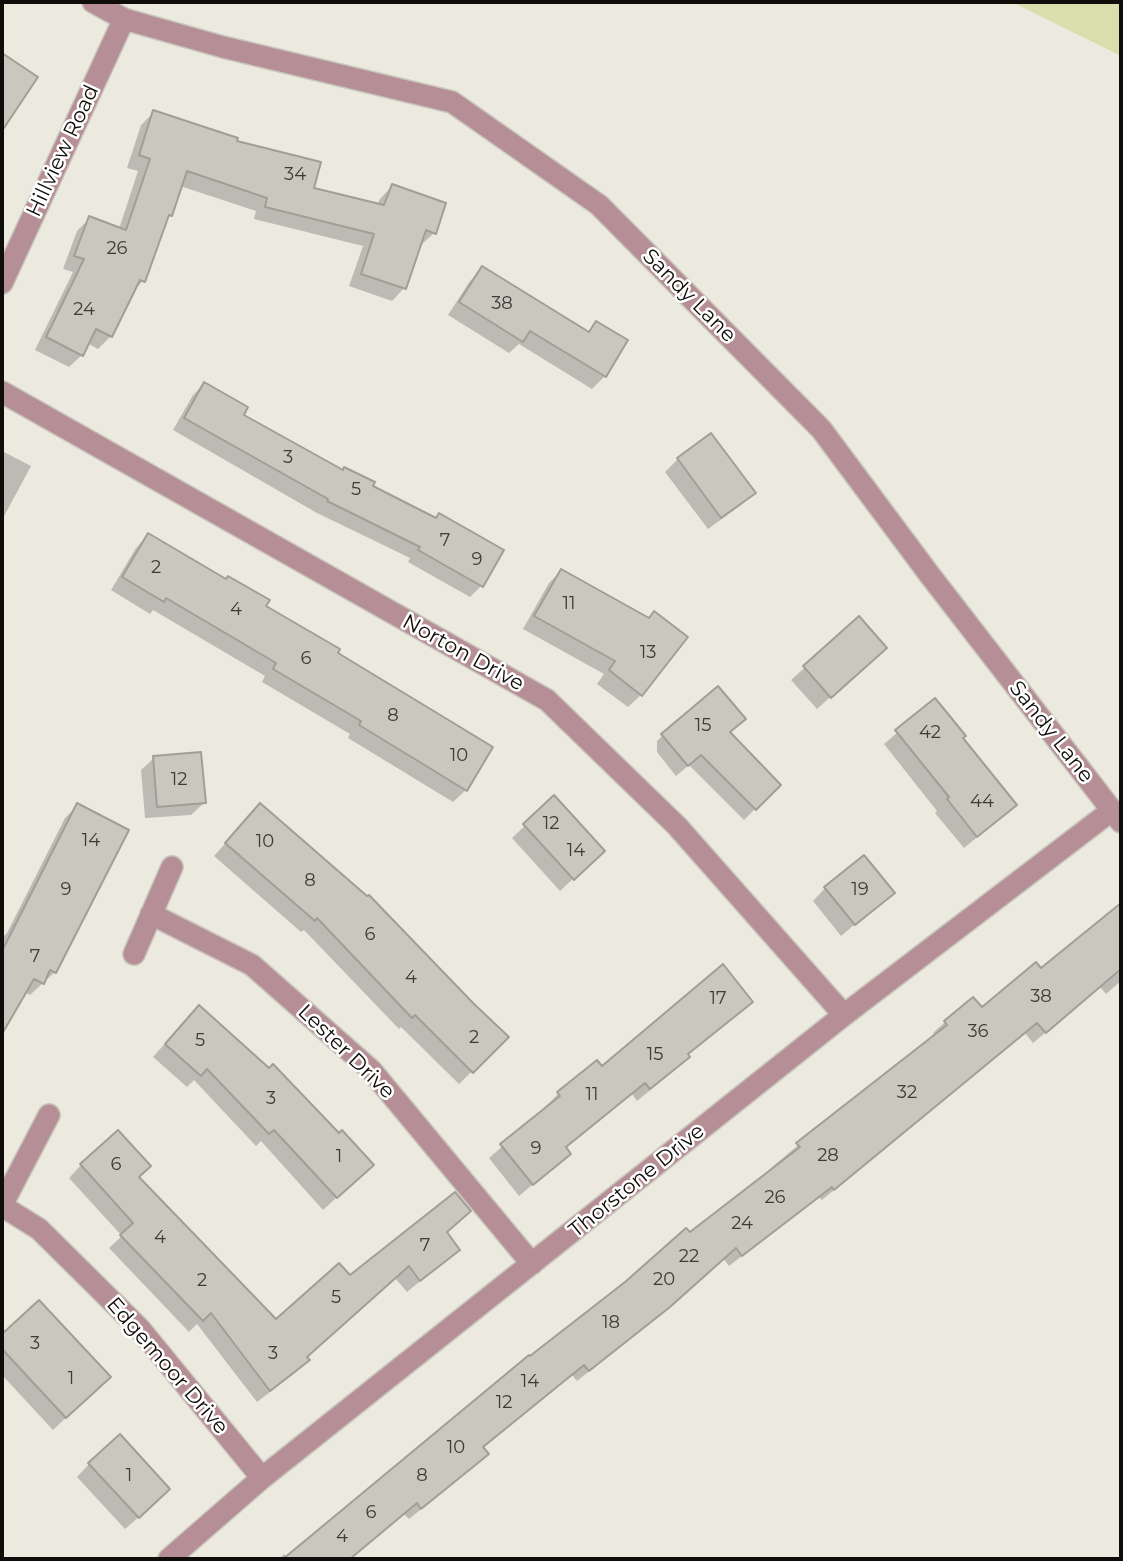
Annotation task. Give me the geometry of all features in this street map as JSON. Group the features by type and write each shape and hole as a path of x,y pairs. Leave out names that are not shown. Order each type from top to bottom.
{"street":[{"name":"Sandy Lane","path":"93,2 124,19 223,47 452,102 598,205 821,429 1116,816"},
{"name":"Hillview Road","path":"2,283 124,19"},
{"name":"Norton Drive","path":"2,392 547,700 677,826 844,1015"},
{"name":"Thorstone Drive","path":"169,1559 262,1478 844,1015 1116,816"},
{"path":"134,954 172,867"},
{"name":"Lester Drive","path":"151,914 252,965 371,1070 532,1264"},
{"name":"Edgemoor Drive","path":"50,1115 2,1206 39,1229 140,1329 262,1478"}],"green space":[{"path":"1012,2 1121,2 1121,56"}],"building":[{"path":"2,53 38,77 2,131"},
{"path":"153,110 238,138 237,141 321,162 314,188 384,205 392,184 446,203 436,234 426,230 406,289 361,274 374,234 265,207 267,198 187,171 145,282 140,280 112,337 96,329 83,356 46,337 84,259 74,256 89,216 126,230 150,159 139,155"},
{"path":"482,266 589,332 596,321 628,340 606,377 530,331 523,342 459,302"},
{"path":"204,382 248,407 244,415 343,470 344,467 375,482 373,486 436,518 439,513 504,550 483,587 418,550 420,547 327,501 328,499 184,418"},
{"path":"711,433 756,493 721,518 677,458"},
{"path":"148,533 226,579 228,576 270,600 266,606 340,649 338,653 493,747 467,791 359,725 361,721 273,669 276,663 166,598 164,602 122,577"},
{"path":"561,569 649,618 654,611 688,637 642,696 609,670 615,661 534,616"},
{"path":"859,616 887,648 831,698 803,666"},
{"path":"718,686 746,719 730,732 781,785 756,810 701,755 688,766 661,734"},
{"path":"935,698 966,736 963,738 1017,805 977,837 947,799 949,797 895,730"},
{"path":"201,752 206,803 157,807 153,756"},
{"path":"554,795 605,851 574,880 523,824"},
{"path":"77,803 129,830 56,973 50,970 44,984 34,979 2,1034 2,951"},
{"path":"260,803 369,895 509,1037 473,1073 415,1015 412,1018 317,918 315,921 225,843"},
{"path":"864,855 895,893 855,925 824,887"},
{"path":"1121,903 1121,969 1046,1033 1037,1023 834,1190 832,1187 742,1256 736,1248 670,1307 589,1371 584,1365 483,1447 489,1454 421,1509 417,1503 350,1559 283,1559 529,1355 625,1282 686,1228 690,1232 800,1147 796,1143 947,1025 944,1021 973,997 982,1007 1036,962 1041,968"},
{"path":"723,964 753,1002 688,1054 690,1057 650,1089 645,1083 566,1147 571,1154 533,1185 500,1144 560,1096 557,1092 597,1060 602,1066"},
{"path":"199,1005 269,1068 273,1064 339,1133 342,1130 374,1165 337,1198 274,1130 269,1134 207,1069 201,1076 165,1044"},
{"path":"118,1130 151,1166 139,1177 276,1319 339,1263 350,1275 455,1192 471,1211 447,1232 460,1250 420,1281 409,1266 307,1357 310,1360 270,1391 211,1313 203,1321 120,1235 133,1223 80,1164"},
{"path":"39,1300 111,1377 66,1418 2,1349 2,1334"},
{"path":"120,1434 170,1489 139,1518 88,1463"}]}
